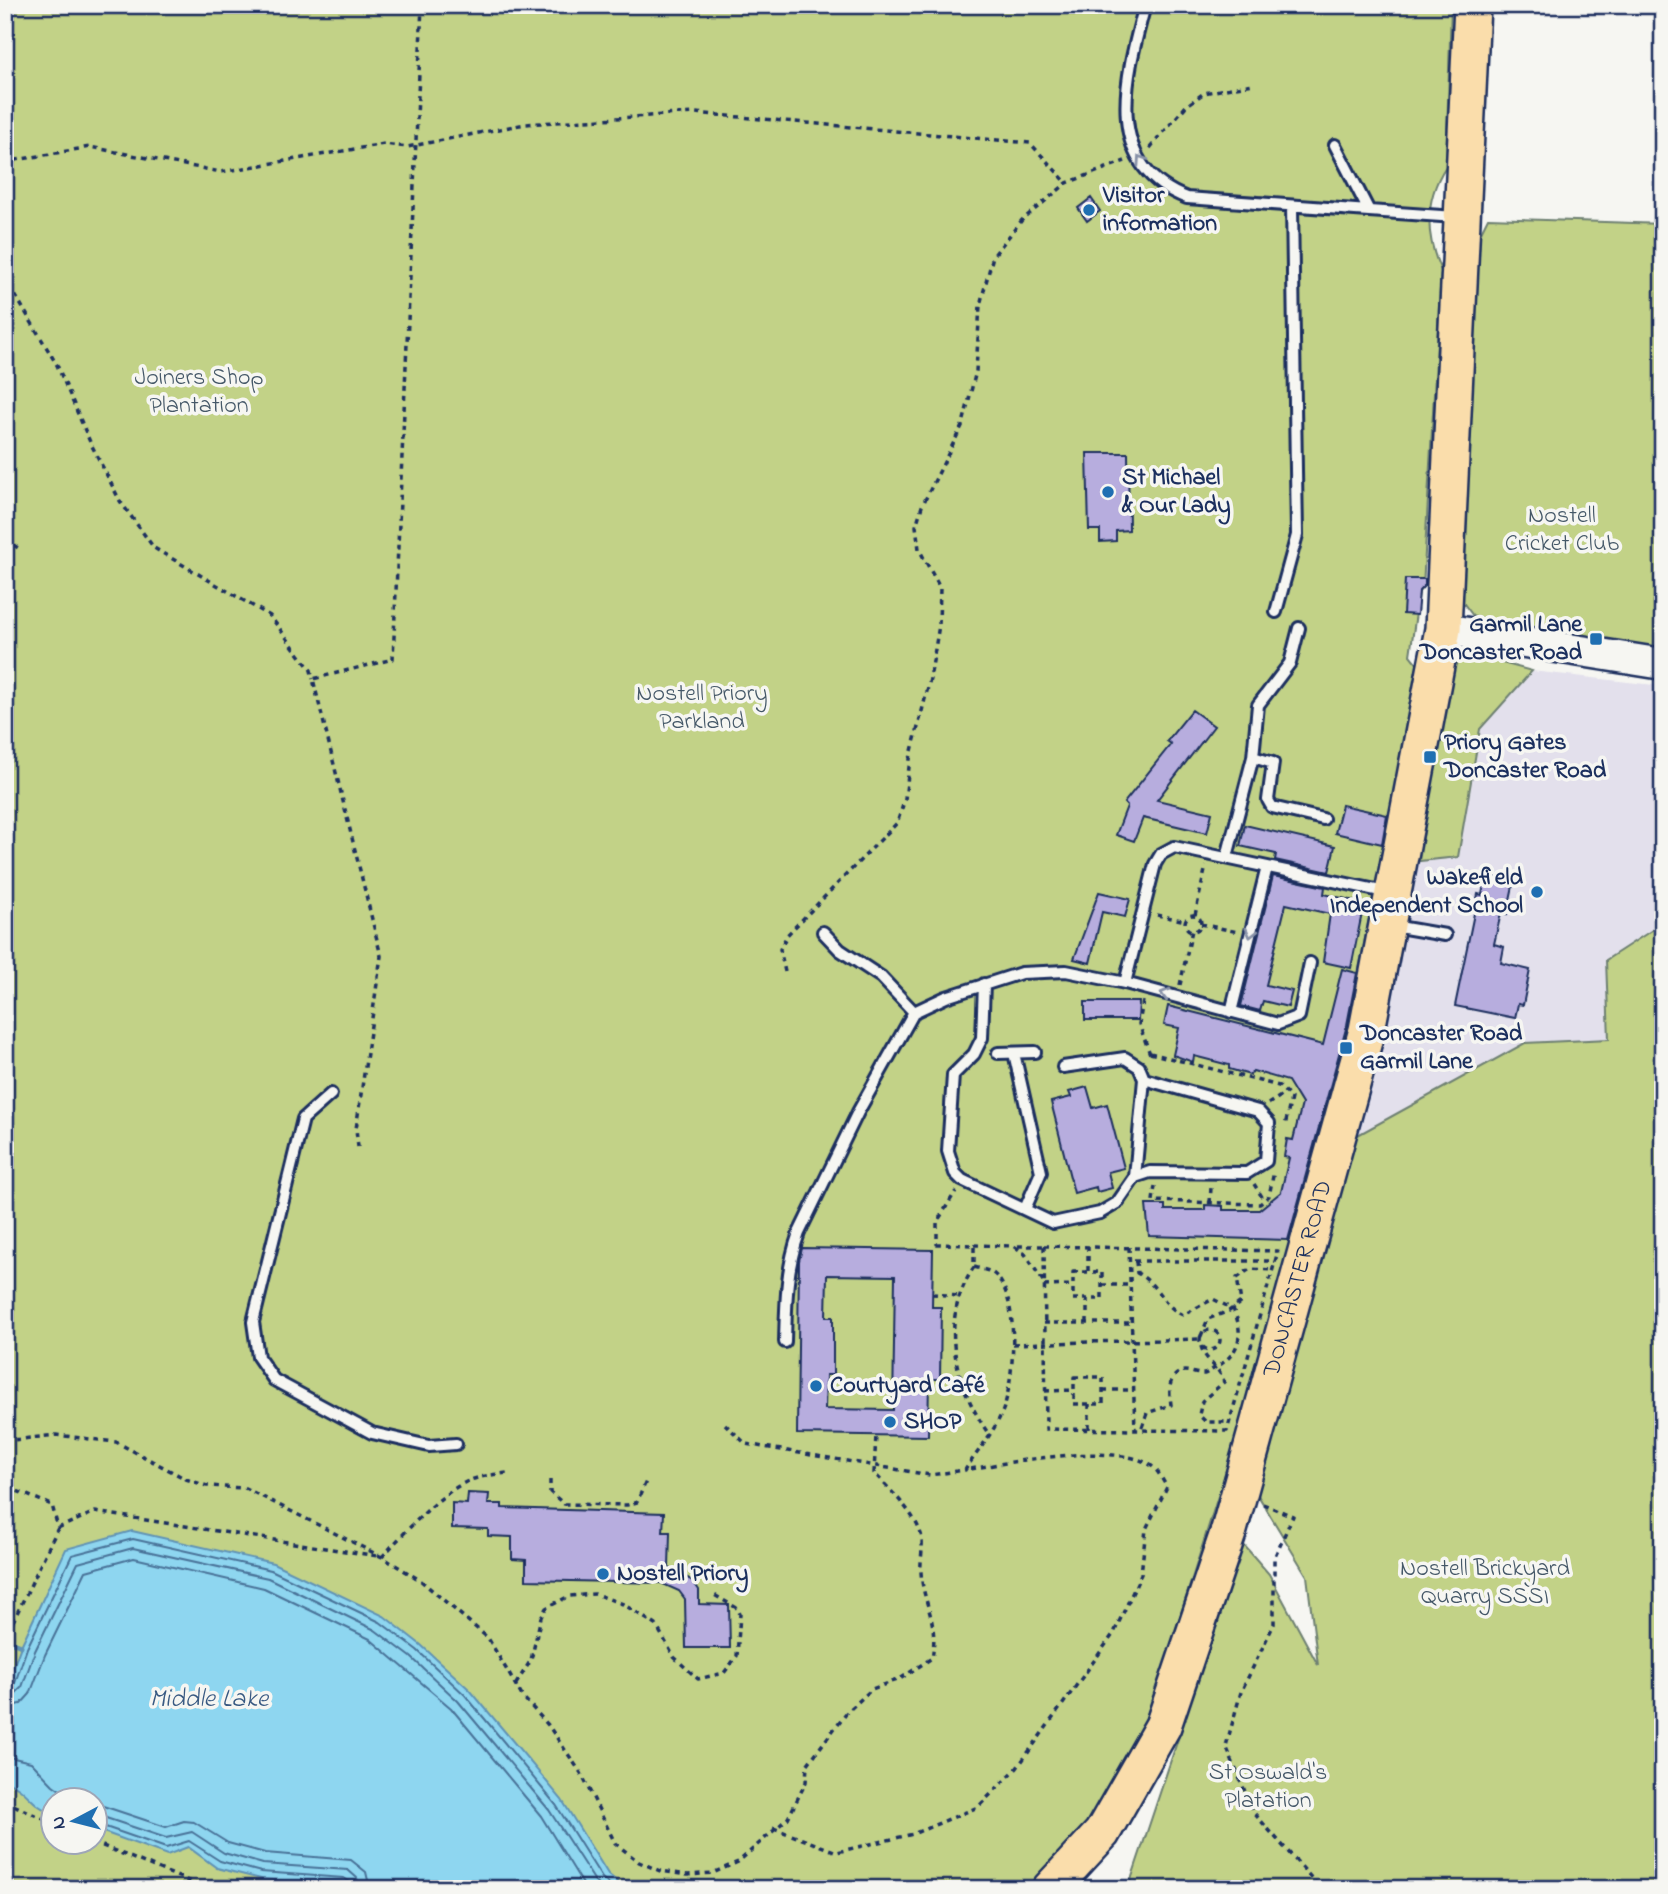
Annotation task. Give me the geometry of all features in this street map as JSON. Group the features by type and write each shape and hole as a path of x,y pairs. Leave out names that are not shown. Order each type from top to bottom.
{"highway":[{"name":"DONCASTER ROAD","path":"1050,1889 1102,1833 1163,1726 1240,1494 1367,1030 1443,629 1472,5"}],"main road":[{"path":"1443,629 1663,664"}],"lane":[{"path":"1145,5 1129,66 1126,98 1130,138 1137,156 1169,191 1187,198 1463,218"},
{"path":"1335,145 1369,211"},
{"path":"1276,612 1297,536 1292,206"},
{"path":"1227,857 1253,757 1258,705 1290,663 1299,628"},
{"path":"1253,757 1273,763 1268,800 1272,807 1323,819"},
{"path":"1125,982 1155,864 1161,854 1174,847 1267,867 1389,909 1445,935"},
{"path":"1231,1012 1267,867"},
{"path":"823,932 840,950 881,978 914,1012"},
{"path":"785,1342 786,1293 792,1252 799,1233 858,1112 914,1012 946,996 1002,977 1049,970 1125,982 1278,1024 1299,1016 1310,963"},
{"path":"984,984 982,1038 974,1054 953,1075 950,1162 962,1180 1053,1223 1075,1220 1118,1203 1136,1177 1146,1080 1139,1067 1125,1058 1063,1067"},
{"path":"998,1053 1035,1052"},
{"path":"1014,1053 1041,1172 1024,1209"},
{"path":"1136,1177 1156,1172 1247,1173 1266,1161 1269,1123 1258,1111 1146,1080"},
{"path":"331,1094 303,1119 253,1322 258,1357 274,1380 372,1433 429,1446 456,1444"}],"path":[{"path":"313,679 393,659 422,5"},
{"path":"785,972 780,949 787,935 897,823 905,799 910,759 930,679 939,613 940,588 919,549 916,526 922,506 963,424 976,371 980,305 993,256 1022,220 1067,183 1137,156 1153,147 1186,106 1204,93 1253,84"},
{"path":"5,162 90,148 221,172 384,144 417,146 525,124 695,113 1030,143 1067,183"},
{"path":"5,278 57,365 90,442 120,501 154,548 270,616 311,670 381,956 356,1129 358,1147"},
{"path":"5,540 18,548"},
{"path":"1186,921 1195,915 1209,854"},
{"path":"1142,912 1186,921 1192,930"},
{"path":"1195,915 1201,924 1250,934"},
{"path":"1177,997 1192,930 1201,924"},
{"path":"1145,988 1139,1024 1150,1053 1146,1080"},
{"path":"1150,1053 1279,1086 1291,1098 1283,1135"},
{"path":"1258,1111 1287,1092"},
{"path":"1156,1172 1153,1201 1260,1204 1269,1196 1277,1159"},
{"path":"962,1180 937,1222 937,1244 1088,1246 1278,1251 1227,1431 1046,1429 1044,1246"},
{"path":"974,1245 974,1267 961,1287 954,1321 955,1360 969,1405 988,1433"},
{"path":"1014,1246 1025,1254 1044,1284"},
{"path":"1088,1246 1088,1272"},
{"path":"1129,1247 1135,1430"},
{"path":"1129,1261 1275,1261"},
{"path":"1136,1261 1137,1273 1160,1291 1171,1310 1183,1315 1192,1313 1213,1299 1233,1309 1240,1337 1235,1352 1215,1368 1204,1374 1181,1371 1174,1376 1170,1384 1171,1405 1147,1413 1141,1430"},
{"path":"965,1470 1002,1414 1010,1388 1013,1345 1006,1291 994,1273 974,1267"},
{"path":"1229,1422 1206,1422 1199,1415 1202,1401 1224,1382 1204,1357 1200,1338 1208,1319 1233,1309 1241,1302 1237,1278 1250,1269 1273,1270"},
{"path":"1073,1272 1102,1272 1102,1284 1102,1299 1073,1298 1073,1272"},
{"path":"1044,1284 1073,1285"},
{"path":"1102,1284 1130,1285"},
{"path":"932,1294 959,1296"},
{"path":"1087,1299 1087,1323"},
{"path":"1044,1323 1131,1322"},
{"path":"1013,1345 1200,1338 1213,1330 1220,1340 1213,1350 1202,1346"},
{"path":"1074,1377 1103,1377 1103,1390 1103,1404 1074,1404 1074,1377"},
{"path":"1103,1390 1133,1390"},
{"path":"1045,1391 1074,1391"},
{"path":"1088,1429 1089,1404"},
{"path":"725,1424 746,1444 930,1475 1033,1458 1126,1455 1154,1467 1167,1487 1146,1530 1141,1574 1114,1633 1017,1768 978,1807 913,1834 837,1852 773,1828"},
{"path":"5,1441 56,1436 116,1442 186,1479 207,1486 245,1488 382,1557 420,1580 488,1638 516,1684 581,1773 615,1843 639,1863 660,1871 688,1875 713,1873 738,1862 773,1828 788,1818 806,1782 807,1765 846,1713 872,1689 900,1679 932,1658 934,1632 929,1603 923,1588 921,1534 903,1507 874,1474 876,1435"},
{"path":"382,1557 407,1529 461,1484 481,1476 507,1473"},
{"path":"5,1477 12,1489"},
{"path":"550,1480 550,1492 564,1504 627,1505 637,1502 647,1479"},
{"path":"5,1487 52,1505 58,1528 5,1638"},
{"path":"1240,1494 1293,1516 1274,1558 1274,1624 1241,1692 1226,1746 1254,1813 1321,1889"},
{"path":"58,1528 95,1513 382,1557"},
{"path":"516,1684 531,1660 546,1608 569,1596 595,1594 623,1604 656,1625 674,1657 698,1679 724,1673 737,1656 740,1614 737,1608 711,1594"},
{"path":"5,1801 38,1816"},
{"path":"108,1848 208,1889"}],"shaded area":[{"name":"Wakefield Independent School","path":"1532,671 1663,686 1663,923 1606,960 1610,1039 1525,1043 1356,1136 1419,861 1458,857 1480,729"}],"green space":[{"name":"Nostell Priory Parkland","path":"5,5 1451,5 1446,166 1434,192 1429,218 1432,244 1441,271 1423,587 1419,592 1410,655 1419,666 1341,1060 1236,1439 1148,1718 1099,1819 1027,1889 5,1889"},
{"name":"Nostell Cricket Club","path":"1488,218 1663,224 1663,649 1474,617 1458,596 1480,234"},
{"path":"1454,650 1532,671 1480,729 1458,857 1419,861"},
{"name":"Nostell Brickyard Quarry SSSI","path":"1663,923 1663,1889 1128,1889 1243,1544 1269,1574 1318,1665 1307,1576 1256,1492 1356,1136 1525,1043 1609,1039 1606,960"}],"water":[{"name":"Middle Lake","path":"132,1531 273,1563 384,1616 421,1645 470,1690 562,1800 608,1874 626,1889 378,1889 261,1879 217,1868 188,1847 167,1855 108,1834 108,1786 38,1786 38,1805 5,1781 5,1689 21,1646 66,1549"}],"building":[{"name":"Visitor information","path":"1091,198 1100,211 1087,221 1078,208"},
{"name":"St Michael & Our Lady","path":"1087,453 1128,453 1129,530 1116,531 1116,541 1100,542 1100,530 1089,530"},
{"path":"1405,579 1425,579 1425,585 1419,591 1417,615 1403,614"},
{"path":"1192,710 1214,726 1157,800 1212,813 1207,833 1143,818 1134,841 1116,835 1127,806 1124,803 1171,744 1167,741"},
{"path":"1342,805 1387,815 1382,844 1335,833"},
{"path":"1245,825 1335,846 1329,872 1275,860 1276,854 1240,846"},
{"path":"1273,876 1325,887 1324,894 1364,903 1351,968 1323,962 1330,914 1286,904 1266,985 1292,991 1288,1007 1263,1001 1260,1011 1241,1006"},
{"path":"1495,877 1514,881 1507,914 1501,913 1494,944 1504,947 1501,963 1530,970 1523,1005 1518,1004 1515,1018 1455,1006 1478,894 1482,895 1484,884 1493,885"},
{"path":"1099,892 1130,899 1125,917 1102,912 1090,963 1074,959"},
{"path":"1342,969 1357,973 1347,1025 1288,1240 1149,1236 1146,1205 1165,1205 1165,1210 1205,1210 1205,1205 1223,1206 1223,1210 1259,1210 1281,1192 1289,1158 1284,1157 1287,1139 1293,1140 1302,1104 1288,1081 1253,1071 1250,1075 1229,1069 1229,1065 1194,1056 1193,1062 1173,1055 1179,1028 1164,1025 1168,1006 1323,1045"},
{"path":"1085,1002 1139,1002 1138,1020 1085,1020"},
{"path":"1087,1087 1093,1108 1107,1104 1124,1168 1108,1172 1112,1188 1097,1192 1096,1187 1074,1193 1051,1102 1071,1097 1069,1092"},
{"path":"802,1248 933,1250 932,1307 941,1307 940,1379 929,1379 928,1436 797,1434 799,1261","holes":["827,1275 895,1276 893,1410 825,1409 826,1375 833,1375 833,1317 826,1317"]},
{"name":"Nostell Priory","path":"468,1493 489,1494 488,1504 502,1504 502,1508 664,1513 663,1532 670,1532 669,1568 693,1581 699,1590 699,1604 729,1605 730,1648 686,1648 685,1599 679,1591 661,1583 526,1580 526,1560 512,1559 512,1537 488,1536 488,1529 452,1528 452,1503 467,1504"}],"waterway":[{"path":"5,1639 21,1646"}],"place":[{"name":"Visitor information","path":"1089,210"},
{"name":"St Michael & Our Lady","path":"1108,492"},
{"name":"Garmil Lane Doncaster Road","path":"1596,639"},
{"name":"Priory Gates Doncaster Road","path":"1430,757"},
{"name":"Wakefield Independent School","path":"1537,892"},
{"name":"Doncaster Road Garmil Lane","path":"1346,1048"},
{"name":"Courtyard Café","path":"816,1386"},
{"name":"SHOP","path":"890,1422"},
{"name":"Nostell Priory","path":"603,1574"}],"park label":[{"name":"Joiners Shop Plantation","path":"199,392"},
{"name":"St Oswald's Platation","path":"1268,1787"}]}
